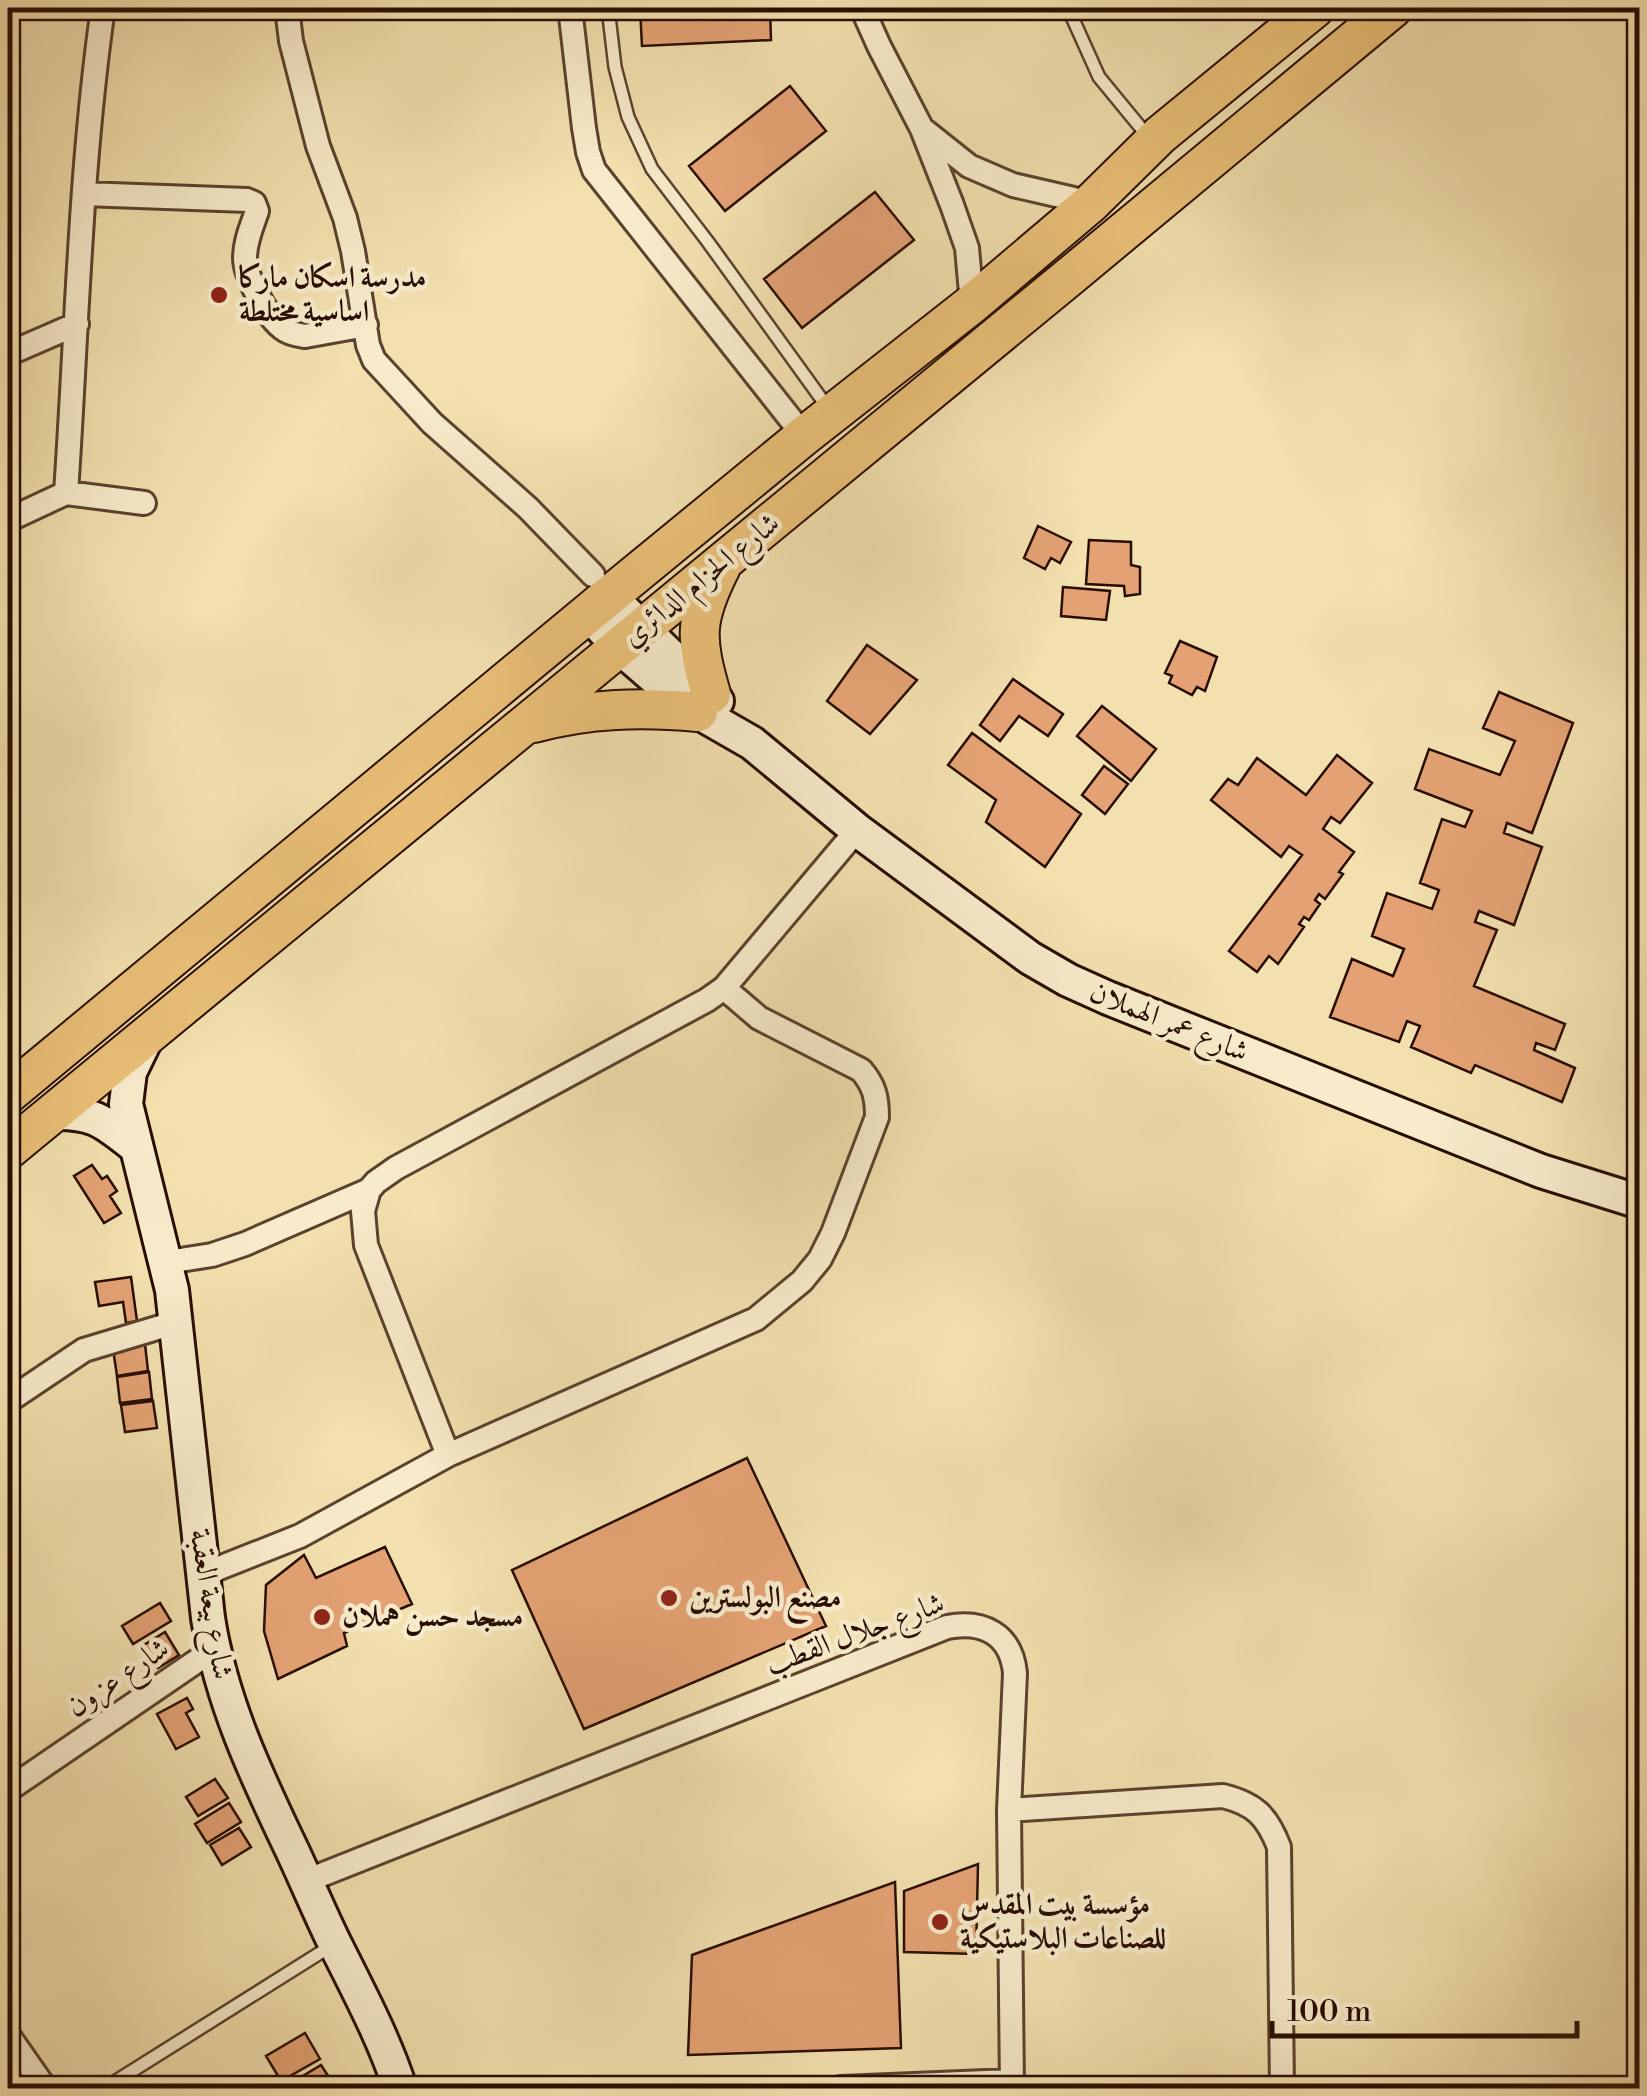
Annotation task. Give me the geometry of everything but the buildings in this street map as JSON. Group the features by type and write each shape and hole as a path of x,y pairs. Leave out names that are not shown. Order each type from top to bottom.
{"main road":[{"name":"شارع الحزام الدائري","path":"8,1094 597,595 972,304 1091,203 1153,142 1316,8"},
{"name":"شارع الحزام الدائري","path":"8,1150 1393,8"},
{"path":"526,724 590,711 705,703 698,626 705,599 724,562"}],"street":[{"path":"66,492 84,194 103,8"},
{"path":"287,8 291,42 318,146 354,250 368,345 374,360 432,422 528,508 597,595"},
{"path":"570,8 584,128 594,170 818,425"},
{"path":"862,8 922,129 967,248 972,304"},
{"path":"922,129 969,166 1014,185 1091,203"},
{"path":"84,194 246,200 257,210 244,261 250,281 279,327 305,336 366,324"},
{"path":"8,354 77,324"},
{"path":"8,520 66,492 144,503"},
{"name":"شارع عمر الهملان","path":"597,595 657,682 705,703 857,830 1030,958 1094,992 1523,1164 1640,1202"},
{"path":"448,1455 366,1245 363,1211 369,1190 396,1168 724,988 857,830"},
{"path":"204,1574 300,1536 448,1455 756,1318 802,1281 820,1259 833,1233 877,1117 877,1099 861,1070 759,1018 724,988"},
{"name":"شارع بيعة العقبة","path":"148,1034 130,1072 126,1104 167,1262 177,1322 213,1650 246,1753 364,2002 400,2088"},
{"path":"53,1113 90,1116 136,1147"},
{"path":"167,1262 212,1255 245,1244 369,1190"},
{"path":"8,1401 84,1350 177,1322"},
{"name":"شارع جلال القطب","path":"306,1880 947,1627 962,1624 988,1630 1007,1645 1013,1656 1009,1810 1012,2085"},
{"name":"شارع عزون","path":"8,1790 213,1650"},
{"path":"1009,1810 1223,1796 1243,1801 1260,1812 1272,1829 1278,1848 1282,2088"},
{"path":"8,2034 44,2088"},
{"path":"841,2088 1012,2085"}],"lane":[{"path":"608,8 615,67 628,118 652,169 708,242 818,425"},
{"path":"1068,8 1099,77 1153,142"},
{"path":"106,2088 335,1944"}],"place":[{"name":"مدرسة اسكان ماركا اساسية مختلطة","path":"219,295"},
{"name":"مصنع البولسترين","path":"669,1598"},
{"name":"مسجد حسن هملان","path":"322,1617"},
{"name":"مؤسسة بيت المقدس للصناعات البلاستيكية","path":"940,1922"}]}
